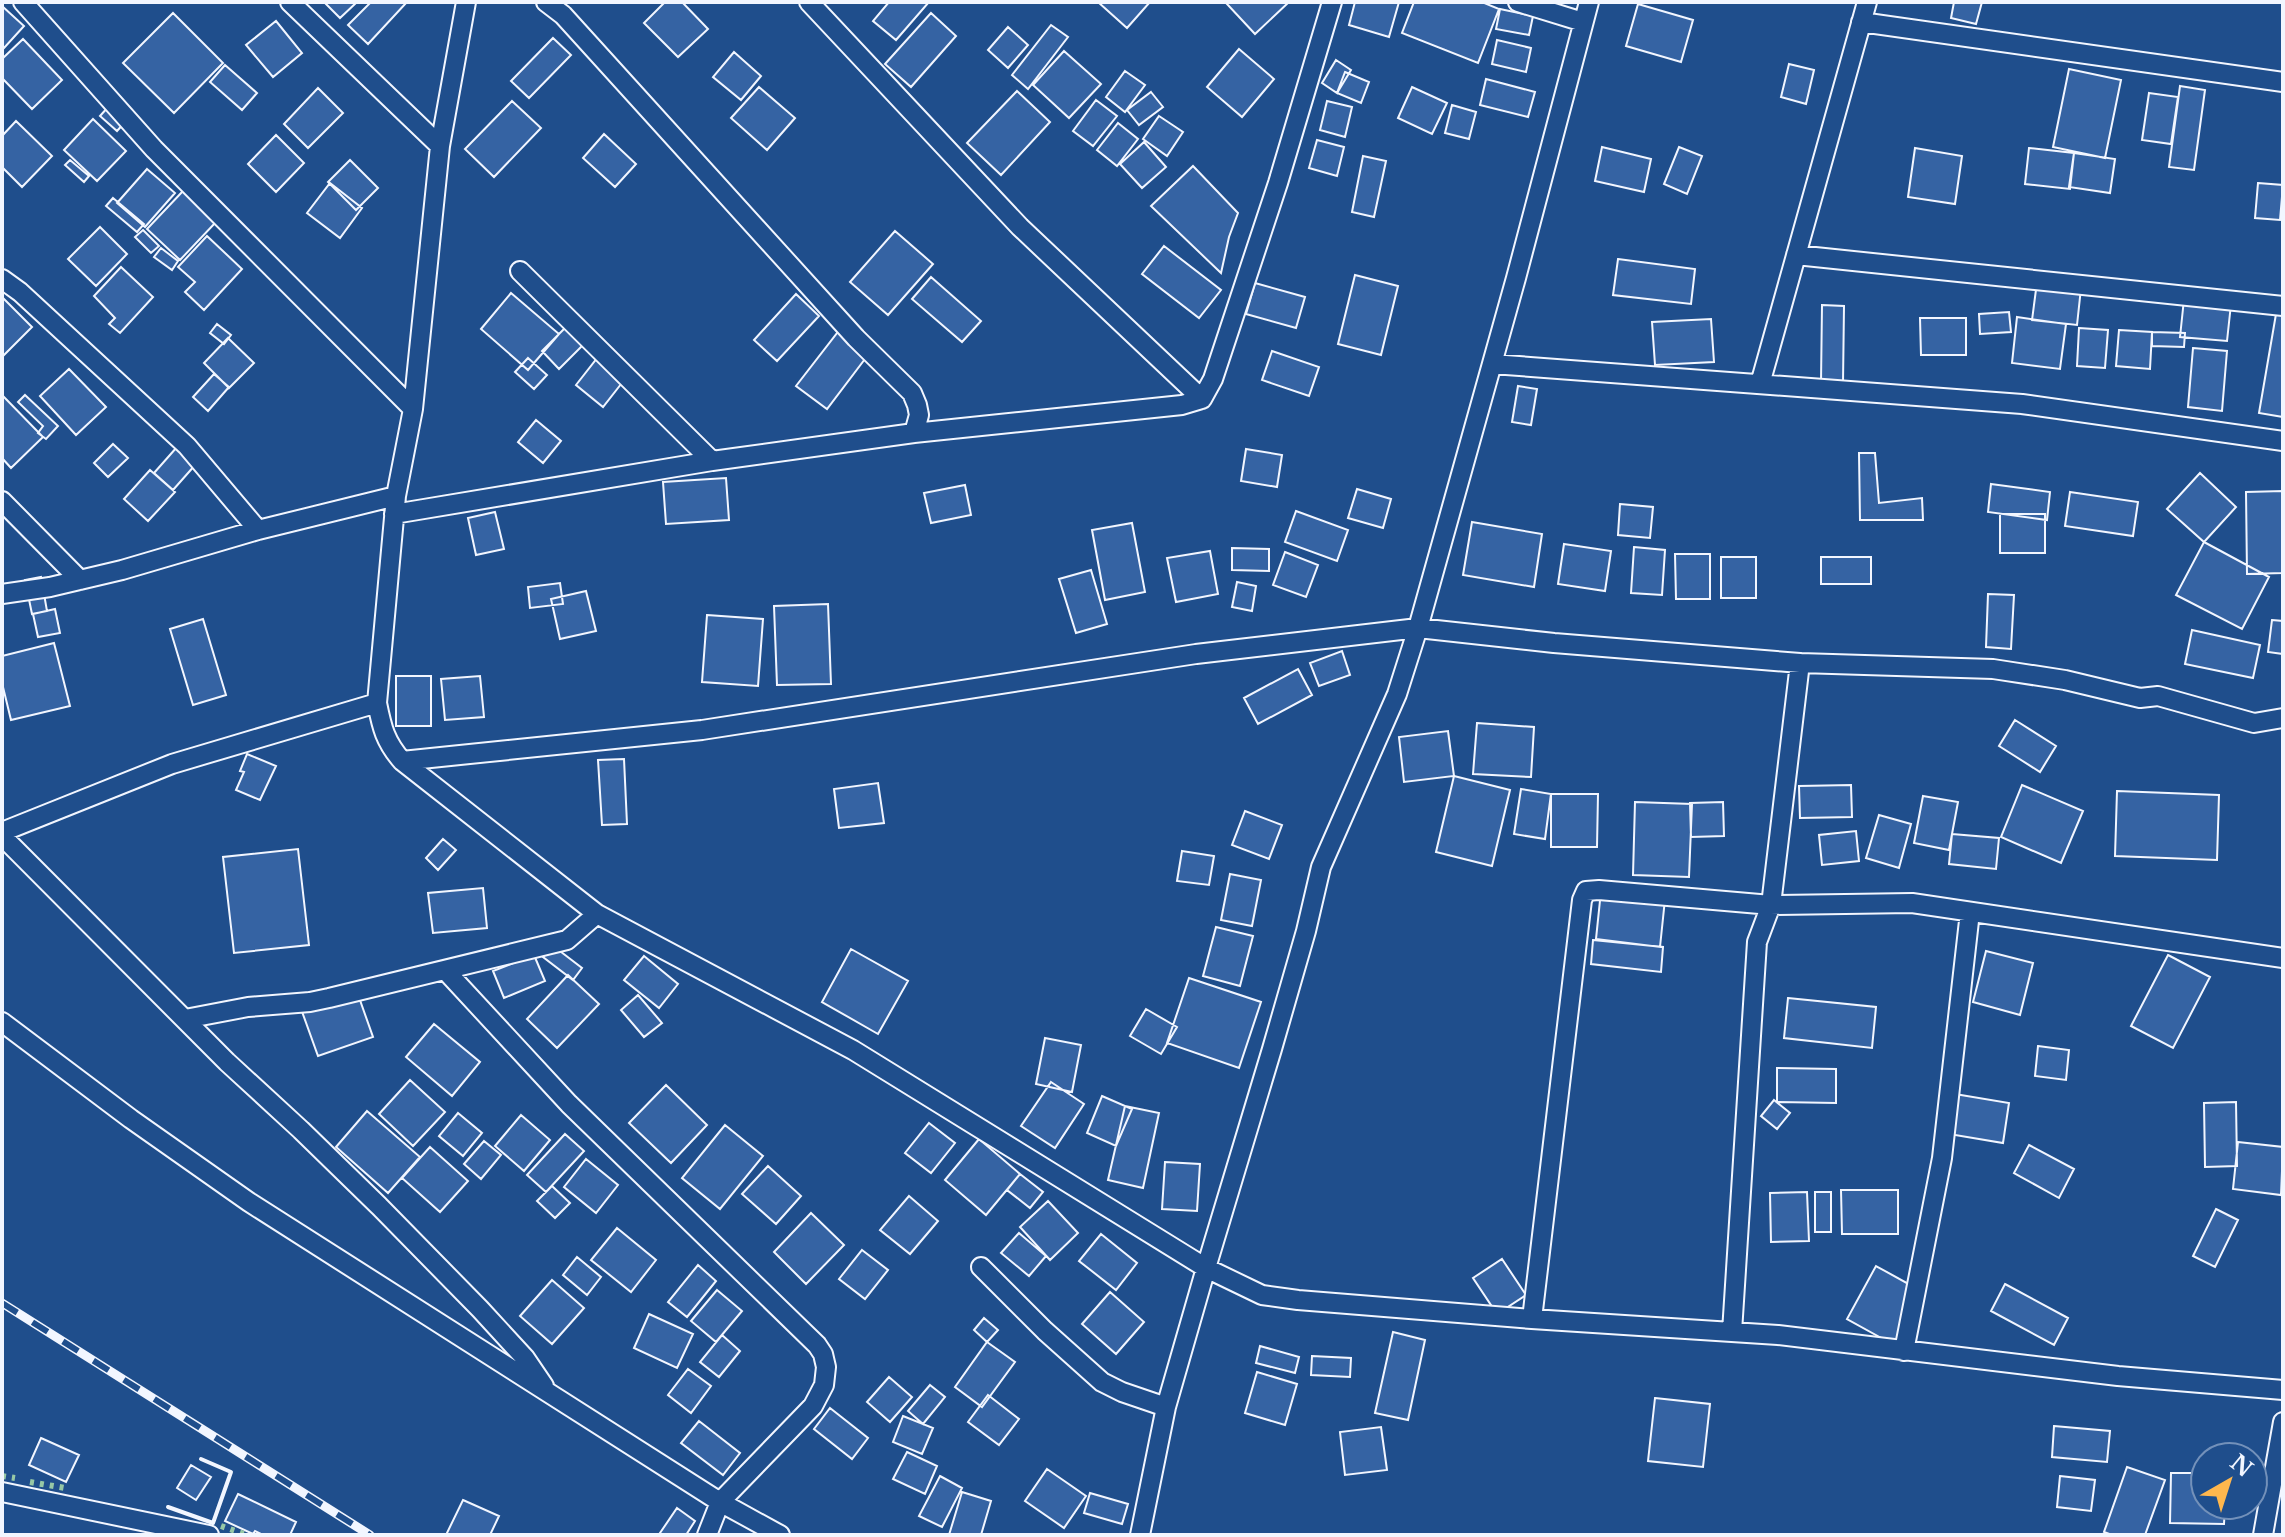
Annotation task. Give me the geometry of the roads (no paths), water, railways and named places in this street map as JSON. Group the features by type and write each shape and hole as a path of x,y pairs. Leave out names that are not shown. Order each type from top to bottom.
{"street":[{"path":"23,2 154,149 413,409"},
{"path":"290,2 440,146"},
{"path":"466,2 440,146 413,409 395,505 377,703 389,747 402,761 597,914 853,1050 1206,1268 1262,1295 1532,1319 1732,1332 2103,1374 2283,1390"},
{"path":"546,2 563,15 846,327 912,393 919,415 914,433"},
{"path":"809,2 1020,227 1202,399"},
{"path":"2,594 122,570 258,530 395,505 914,433 1182,405 1202,399 1213,379 1278,183 1332,2"},
{"path":"1518,2 1583,22"},
{"path":"1140,1535 1166,1407 1306,931 1321,867 1397,694 1418,628 1589,2"},
{"path":"1760,384 1867,2"},
{"path":"1861,22 2283,82"},
{"path":"1796,255 2283,306"},
{"path":"520,271 712,461"},
{"path":"2,279 20,292 187,446 258,530"},
{"path":"1492,364 2022,404 2283,441"},
{"path":"2,501 80,580"},
{"path":"402,761 702,730 1196,654 1418,628 1554,643 1800,663 1993,669 2065,680 2140,698 2158,696 2254,723 2283,718"},
{"path":"1732,1332 1757,942 1771,905 1800,663"},
{"path":"377,703 172,764 2,834 84,921 379,1206 525,1358 550,1394"},
{"path":"1532,1319 1583,895 1586,891 1771,905 1912,903 2283,958"},
{"path":"1904,1351 1942,1158 1970,912"},
{"path":"185,1019 248,1007 320,1000 567,940 597,914"},
{"path":"445,970 569,1104 823,1354 826,1367 824,1385 813,1406 720,1502 707,1535"},
{"path":"2,1022 131,1119 249,1202 720,1502 780,1535"},
{"path":"981,1267 1102,1382 1166,1407"},
{"path":"2263,1535 2283,1422"},
{"path":"2,1492 209,1535"}],"railway":[{"path":"2,1303 370,1535"}]}
